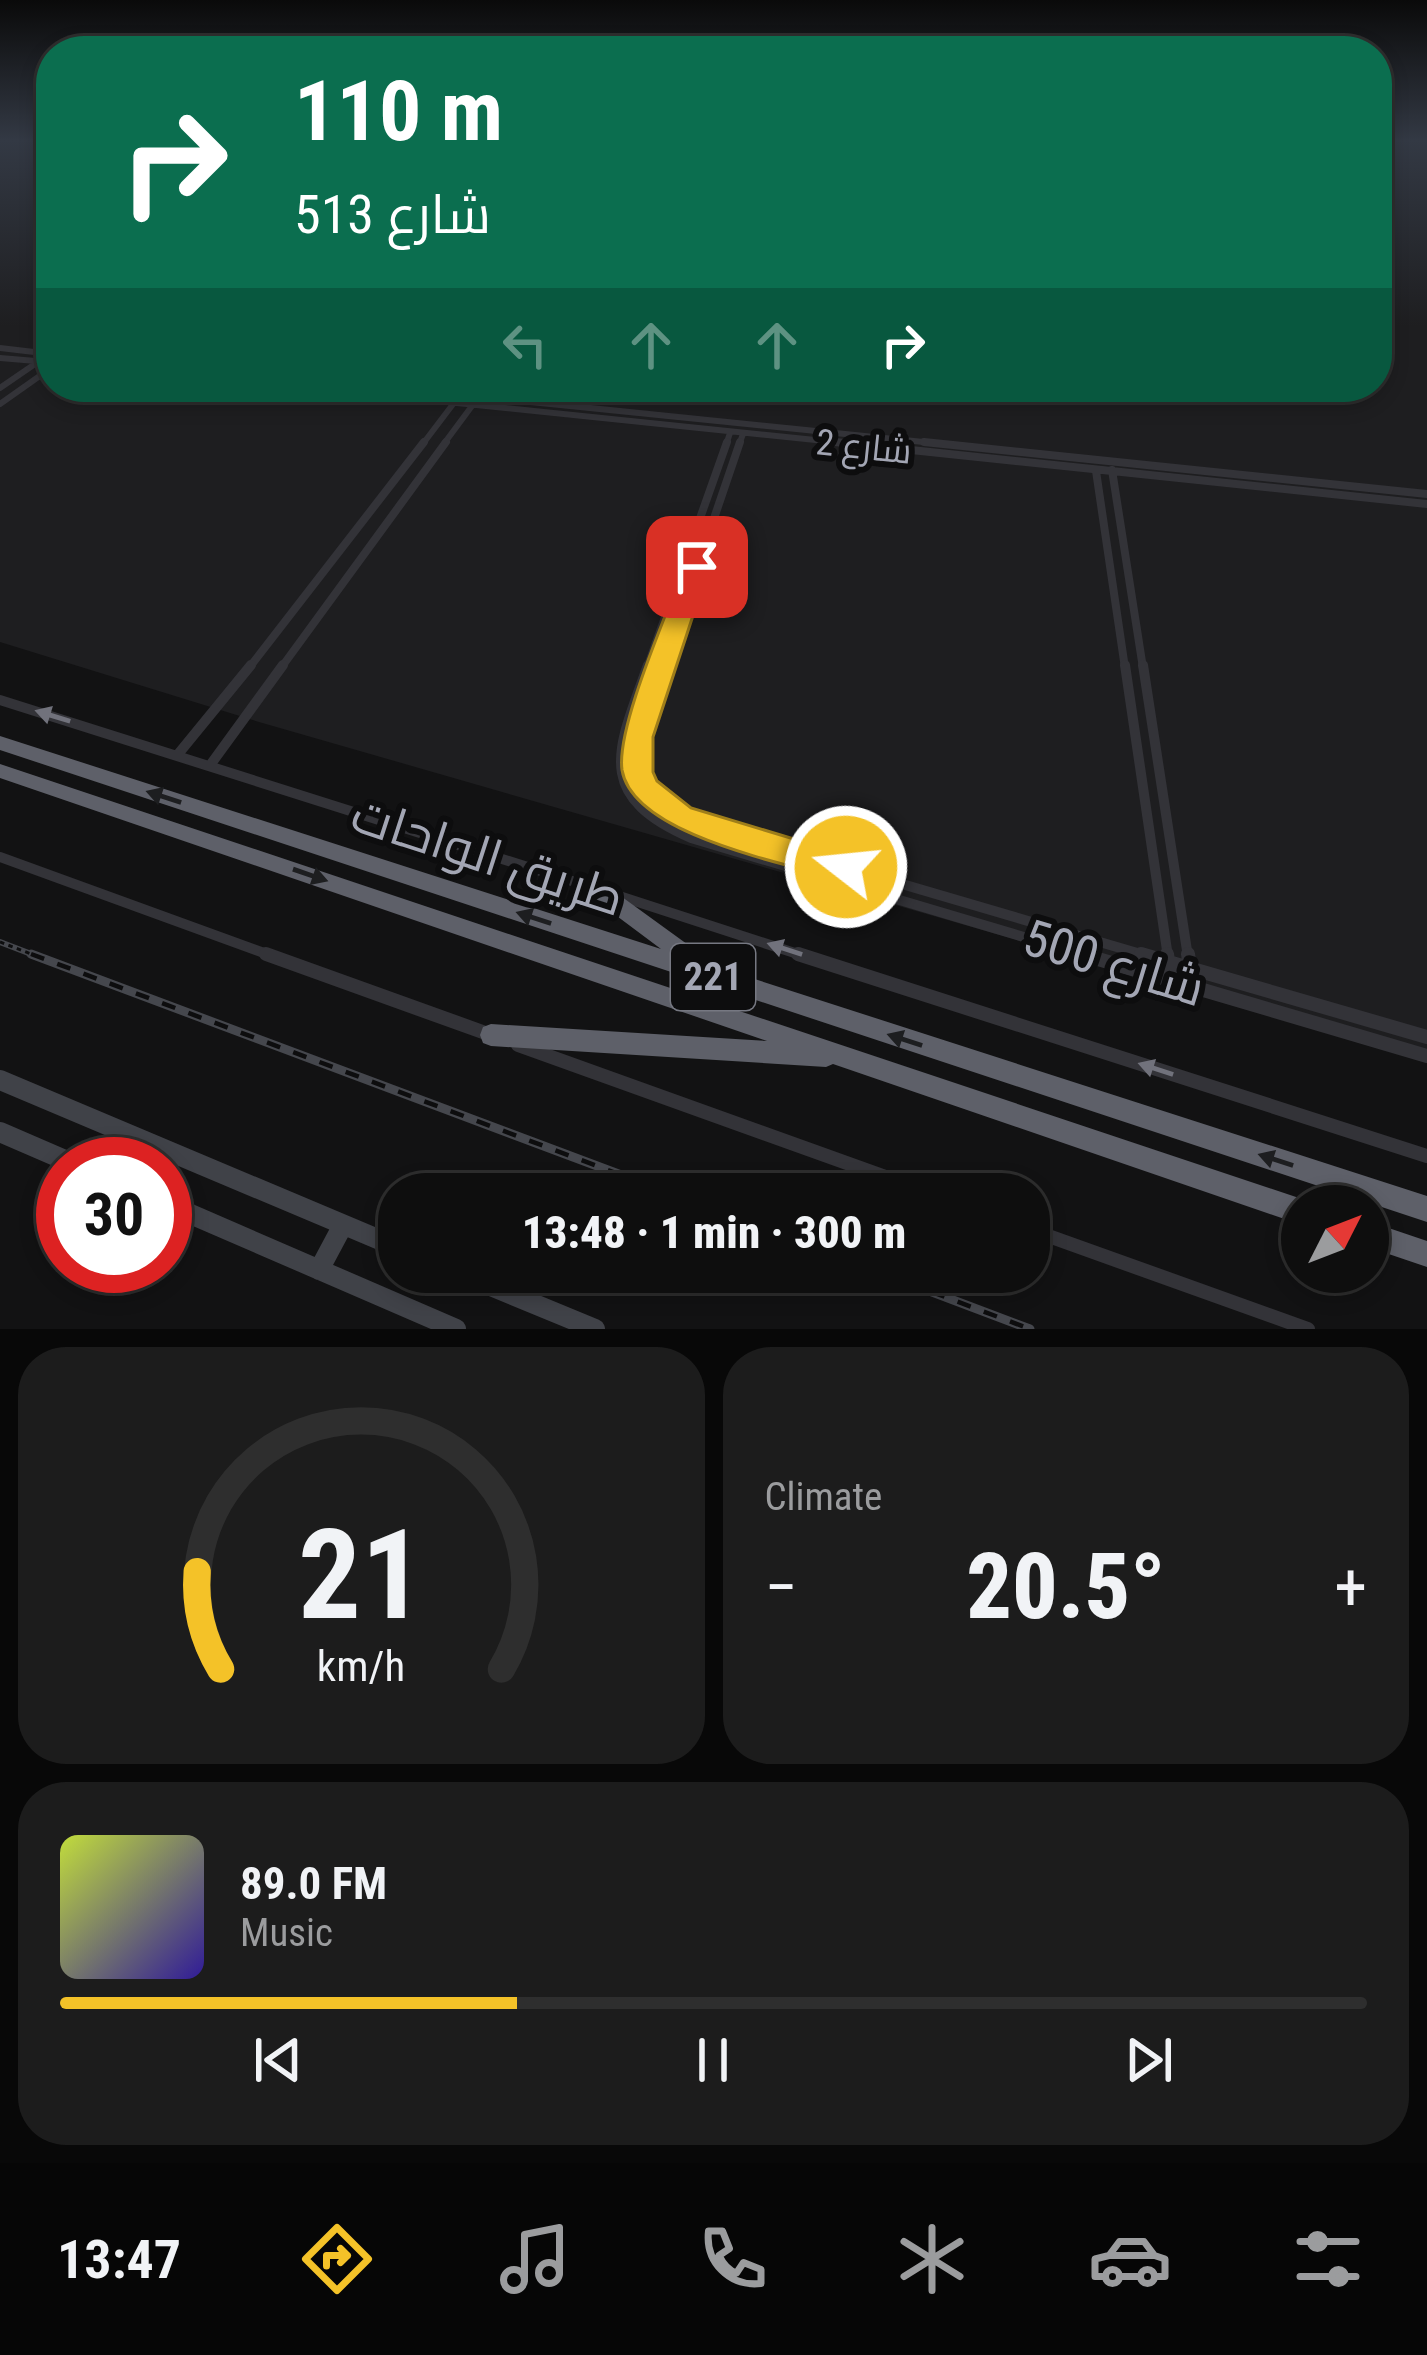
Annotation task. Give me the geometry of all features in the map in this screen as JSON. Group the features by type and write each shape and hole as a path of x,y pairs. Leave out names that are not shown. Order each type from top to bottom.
{"highway":[{"name":"طريق الواحات","path":"0,743 1427,1209"},
{"name":"طريق الواحات","path":"0,771 1281,1205"},
{"path":"593,887 717,978"},
{"path":"491,1035 852,1058"},
{"path":"1389,1241 1427,1254"}],"street":[{"path":"0,348 36,355"},
{"path":"0,358 36,362"},
{"path":"0,388 36,363"},
{"path":"0,404 36,372"},
{"path":"179,753 319,582 455,402"},
{"path":"212,764 475,402"},
{"name":"شارع 2","path":"484,402 730,433 1427,494"},
{"name":"شارع 2","path":"485,402 1427,504"},
{"path":"710,507 747,431"},
{"path":"684,587 730,433"},
{"path":"1112,467 1192,986"},
{"path":"1096,471 1172,980"},
{"name":"شارع 500","path":"684,587 635,753 638,772 660,805 704,826 1427,1036"},
{"name":"شارع 500","path":"684,587 618,750 629,795 671,831 1427,1056"},
{"name":"طريق الواحات","path":"0,700 179,753 1427,1156"},
{"path":"631,714 644,715"},
{"path":"801,871 805,855"},
{"path":"0,857 874,1173"},
{"path":"1050,944 1051,928"},
{"path":"0,1080 378,1239"},
{"path":"0,1132 36,1148"},
{"path":"192,1215 456,1329"},
{"path":"319,1270 343,1225"},
{"path":"1050,1237 1307,1329"},
{"path":"508,1293 595,1329"}],"shaded area":[{"path":"0,202 36,202 36,402 1392,402 1392,202 1427,202 1427,1058 259,722 0,642"}],"railway":[{"path":"0,942 39,957"},
{"path":"31,954 39,957"},
{"path":"39,957 616,1173"},
{"path":"935,1293 1030,1329"}],"route":[{"path":"697,567 638,737 635,753 646,789 680,818 846,867"}]}
